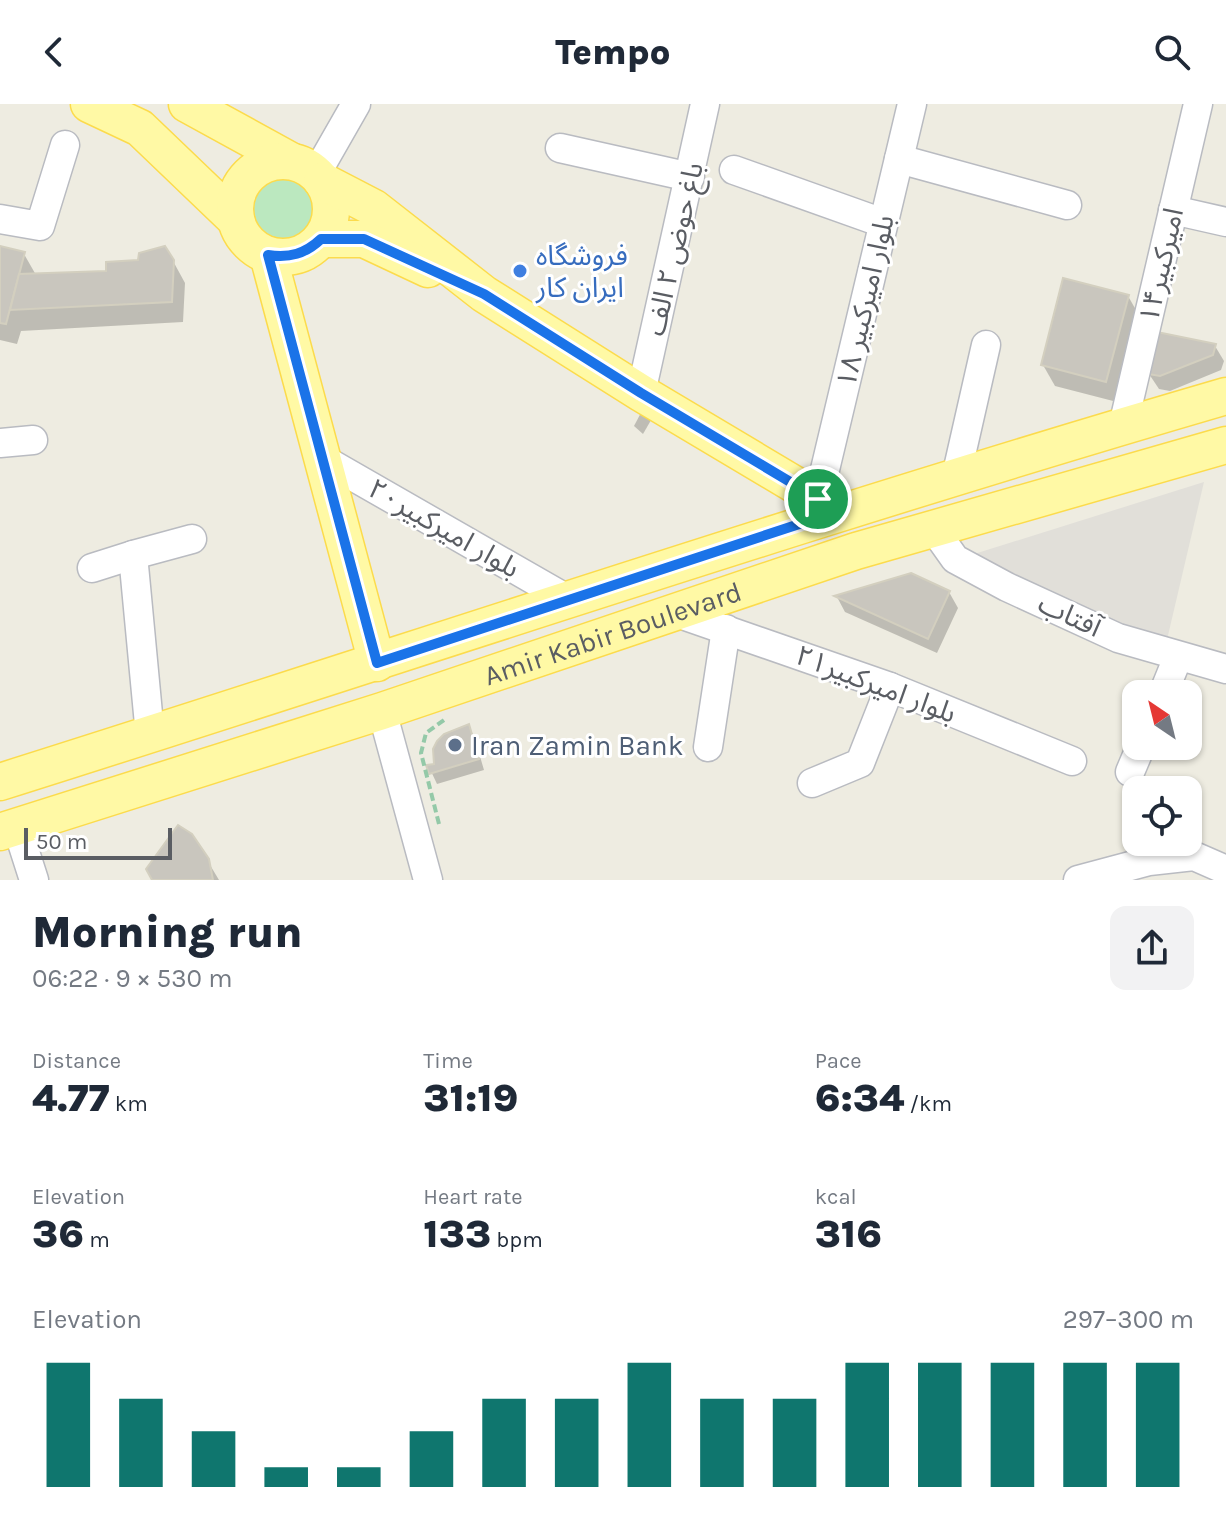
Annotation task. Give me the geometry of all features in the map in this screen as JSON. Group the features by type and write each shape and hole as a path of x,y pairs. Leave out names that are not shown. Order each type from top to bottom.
{"main road":[{"path":"89,104 140,128 236,220"},
{"path":"187,104 374,208 484,294 828,505"},
{"path":"275,162 310,172 331,204 331,216 321,239 297,255 282,257 268,255 253,247 242,236 236,220 235,205 239,190 248,176 260,167 275,162"},
{"path":"321,239 364,239 484,294"},
{"path":"268,255 377,663"},
{"name":"Amir Kabir Boulevard","path":"0,782 377,663 567,599 828,505 956,477 1226,396"},
{"name":"Amir Kabir Boulevard","path":"8,829 382,711 856,551 1226,445"}],"street":[{"path":"310,172 356,104"},
{"name":"باغ حوض ۲ الف","path":"641,393 705,104"},
{"name":"امیرکبیر۱۴","path":"1123,426 1198,104"},
{"name":"۱۸ بلوار امیرکبیر","path":"828,505 883,223 899,159 904,106"},
{"path":"0,219 40,226 65,145"},
{"path":"560,148 690,177"},
{"path":"899,159 1067,205"},
{"path":"734,170 883,223"},
{"path":"1173,210 1226,222"},
{"path":"956,477 986,345"},
{"path":"0,443 33,440"},
{"name":"بلوار امیرکبیر۲۰","path":"321,458 567,599"},
{"name":"آفتاب","path":"933,528 955,559 1007,587 1118,638 1226,669"},
{"path":"92,568 192,539"},
{"path":"133,555 150,735"},
{"name":"بلوار امیرکبیر۲۱","path":"677,613 890,687 1072,761"},
{"path":"708,747 726,629"},
{"path":"1169,680 1178,657"},
{"path":"812,783 860,763 890,687"},
{"path":"382,711 428,880"},
{"path":"1130,772 1135,760"},
{"path":"8,829 34,880"},
{"path":"1078,880 1149,861 1194,856 1226,870"}],"path":[{"path":"443,838 421,753 426,733 448,717"}],"shaded area":[{"path":"1204,482 1166,644 955,560"}],"green space":[{"path":"282,175 306,185 316,209 306,233 282,243 258,233 248,209 258,185"}],"building":[{"path":"0,246 25,252 6,324 0,323"},
{"path":"165,246 174,260 172,302 10,310 19,274 106,271 106,262 138,260 139,253"},
{"path":"1063,278 1129,295 1106,382 1041,365"},
{"path":"1152,331 1216,344 1213,355 1160,376 1148,374"},
{"path":"911,573 950,591 928,639 834,596"},
{"name":"Iran Zamin Bank","path":"469,724 479,759 429,774 426,765 434,764 433,749 437,741 444,734"},
{"path":"178,825 192,834 209,859 213,880 152,880 146,869"}],"place":[{"name":"فروشگاه ایران کار","path":"520,271"},
{"name":"Iran Zamin Bank","path":"455,745"}],"route":[{"path":"321,239 364,239 484,294 818,499 839,511 377,663 268,255 297,255 321,239"}]}
